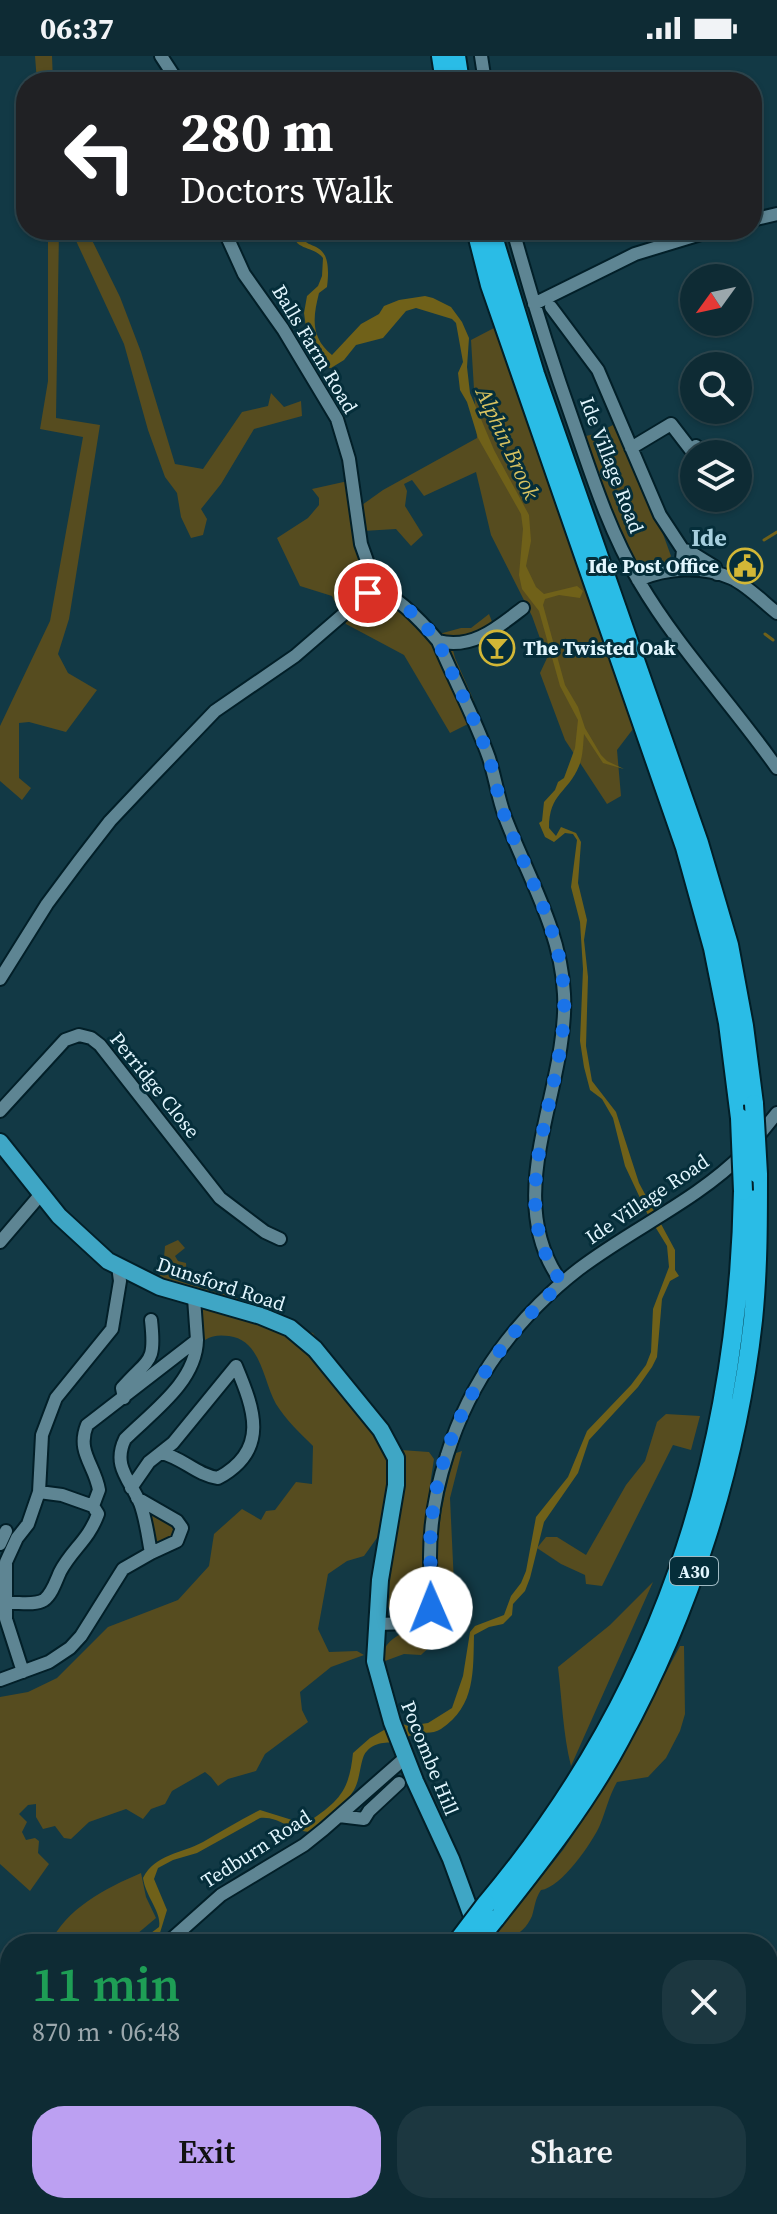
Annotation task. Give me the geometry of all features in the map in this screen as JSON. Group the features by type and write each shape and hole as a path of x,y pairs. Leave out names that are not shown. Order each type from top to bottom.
{"highway":[{"name":"A30","path":"474,1934 548,1824 616,1711 652,1638 679,1572 709,1470 735,1332 742,1253 743,1191 740,1118 728,1023 713,948 685,847 490,285 479,240"},
{"name":"A30","path":"491,1911 557,1839 620,1741 686,1596 729,1452 739,1403 753,1320 758,1174 754,1104 729,945 703,857 535,374 494,240"}],"main road":[{"name":"Dunsford Road","path":"0,1142 84,1241 118,1266 160,1287 261,1316 302,1335 381,1430 396,1458 396,1485 380,1580"},
{"name":"Pocombe Hill","path":"380,1580 375,1661 392,1722 451,1859 466,1934"}],"street":[{"name":"Balls Farm Road","path":"229,240 244,274 283,329 337,419 349,459 361,544 377,589"},
{"name":"Ide Village Road","path":"516,240 534,304 604,507 638,580 681,645 777,768"},
{"path":"534,304 635,254 681,240"},
{"path":"551,307 563,330 598,370 660,515 683,550 681,569"},
{"path":"631,448 671,424 685,440"},
{"path":"683,550 715,567 717,574"},
{"path":"638,580 681,569 717,574 733,578 777,613"},
{"path":"0,979 47,904 110,821 198,728 215,711 295,656 368,593 377,589 393,598 438,641 489,758 505,816 557,943 563,972 564,1030 534,1185 539,1239 562,1283"},
{"path":"438,641 453,645 476,640 523,608"},
{"path":"444,657 453,645"},
{"name":"Perridge Close","path":"0,1111 65,1040 75,1035 91,1038 220,1198 265,1232 280,1239"},
{"name":"Ide Village Road","path":"377,1624 412,1623 429,1612 431,1525 443,1469 459,1420 495,1356 515,1329 580,1268 670,1211 733,1164 777,1114"},
{"path":"0,1242 41,1194"},
{"path":"23,1672 5,1638 7,1557 28,1524 39,1492 42,1435 56,1398 112,1329 120,1281 118,1266"},
{"path":"151,1553 134,1493 120,1466 122,1446 125,1439 183,1379 195,1357 194,1298"},
{"path":"124,1398 122,1388 152,1358 151,1320"},
{"path":"93,1506 99,1490 83,1451 82,1437 91,1421 197,1340"},
{"path":"134,1493 149,1462 173,1443 236,1366 255,1424 252,1441 241,1458 218,1478 161,1453"},
{"path":"4,1594 37,1602 46,1598 69,1556 93,1529 98,1514 93,1506 62,1495 39,1492"},
{"path":"0,1680 49,1662 70,1648 81,1636 123,1569 177,1541 182,1528 177,1521 134,1493"},
{"path":"0,1544 6,1531"},
{"name":"Tedburn Road","path":"177,1934 206,1906 304,1845 339,1816 403,1750"},
{"path":"339,1816 364,1819 399,1783"}],"shaded area":[{"path":"35,56 52,56 53,72 36,72"},
{"path":"48,240 59,240 56,418 100,425 69,619 58,654 68,673 97,690 66,732 29,722 19,723 19,778 31,788 22,800 0,781 0,726 50,621 83,437 40,429 48,381"},
{"path":"76,240 92,240 120,297 141,352 175,464 203,469 242,412 268,406 271,393 284,407 301,401 302,416 254,429 221,484 201,509 207,519 203,535 191,538 181,517 177,493 165,477 148,430 124,344"},
{"path":"304,240 322,252 326,259 327,287 319,293 315,326 320,341 332,355 361,324 379,314 384,306 425,296 451,307 469,338 467,367 470,393 494,450 529,515 531,541 526,566 536,587 544,594 577,586 583,591 580,598 559,595 545,599 543,605 565,685 578,707 585,728 601,755 624,769 603,763 584,734 580,762 575,775 552,807 549,828 556,836 561,827 576,833 581,842 578,883 587,920 584,940 588,977 586,1046 592,1081 616,1112 639,1183 675,1250 675,1270 679,1276 670,1281 662,1299 657,1357 638,1387 589,1440 578,1473 544,1522 530,1578 525,1591 513,1604 512,1615 503,1624 474,1635 470,1686 461,1710 438,1731 415,1734 401,1741 371,1748 365,1754 350,1796 309,1832 273,1819 260,1818 197,1853 158,1868 154,1879 167,1910 160,1934 150,1934 159,1927 159,1921 143,1878 154,1864 203,1842 260,1810 305,1824 340,1795 348,1778 353,1753 370,1738 398,1722 408,1726 428,1723 452,1708 463,1676 470,1632 475,1626 504,1615 526,1571 536,1517 568,1477 587,1431 646,1365 651,1352 653,1309 669,1267 667,1246 648,1215 625,1166 613,1118 602,1099 590,1090 584,1067 580,1041 583,969 580,922 571,887 577,840 573,834 565,833 554,842 545,837 539,823 542,821 544,802 564,778 575,748 578,720 560,686 539,611 522,589 519,575 523,529 521,514 478,438 460,390 458,373 463,362 456,323 416,308 406,311 383,338 356,345 344,360 331,368 323,367 308,342 304,313 307,296 318,286 322,276 323,258 296,242"},
{"path":"494,328 575,553 633,729 617,750 621,796 607,804 565,740 540,673 547,658 532,616 491,535 476,472 424,496 412,480 404,484 407,491 405,506 423,535 411,546 396,529 363,531 374,595 408,616 428,637 471,628 489,614 493,624 472,634 450,638 478,719 450,733 404,655 346,624 332,596 300,586 277,538 308,518 319,505 319,498 312,489 348,481 351,502 362,505 477,438 471,340"},
{"path":"615,424 659,523 671,556 667,562 655,565 635,560 608,507 581,437"},
{"path":"178,1240 185,1248 175,1256 178,1261 186,1263 187,1279 208,1282 313,1333 389,1453 401,1450 429,1452 434,1459 423,1554 425,1598 420,1610 411,1616 402,1616 388,1607 386,1597 398,1524 384,1528 364,1556 347,1561 328,1574 318,1629 329,1652 357,1651 364,1655 331,1667 300,1692 302,1710 308,1722 265,1754 256,1771 228,1779 218,1786 205,1772 172,1791 165,1804 151,1809 143,1819 126,1809 89,1822 71,1839 64,1838 55,1826 43,1829 36,1817 36,1804 28,1805 19,1814 27,1822 22,1832 26,1840 35,1838 39,1841 38,1853 49,1864 30,1891 0,1864 0,1697 28,1692 57,1678 108,1627 178,1600 209,1566 214,1534 242,1509 261,1520 266,1511 275,1510 296,1482 312,1484 313,1446 276,1404 255,1353 240,1339 229,1336 205,1340 201,1328 201,1307 157,1282 163,1269 165,1246"},
{"path":"666,1414 700,1416 691,1450 673,1445 602,1586 586,1584 585,1575 537,1548 546,1537 557,1537 586,1555 626,1485 645,1461 657,1422"},
{"path":"462,1451 450,1498 454,1584 452,1609 456,1619 445,1635 421,1655 404,1654 385,1661 383,1652 393,1639 436,1618 440,1519 456,1453"},
{"path":"145,1504 178,1526 177,1537 155,1549"},
{"path":"653,1582 571,1766 558,1667 610,1625"},
{"path":"680,1646 684,1646 685,1714 666,1758 648,1777 617,1782 590,1842 558,1882 541,1890 525,1928 517,1934 496,1934 563,1850 608,1782"},
{"path":"141,1873 146,1897 156,1918 137,1934 56,1934 76,1910"}],"waterway":[{"path":"764,540 777,532"},
{"path":"765,634 773,640"}],"place":[{"name":"Ide Post Office","path":"745,566"},
{"name":"The Twisted Oak","path":"497,648"}],"district":[{"name":"Ide","path":"709,537"}],"route":[{"path":"368,593 377,589 393,598 438,641 489,758 505,816 546,911 557,943 565,997 564,1030 534,1185 539,1239 562,1283 515,1329 475,1388 459,1420 446,1456 431,1525 431,1608"}],"water label":[{"name":"Alphin Brook","path":"508,443"}]}
